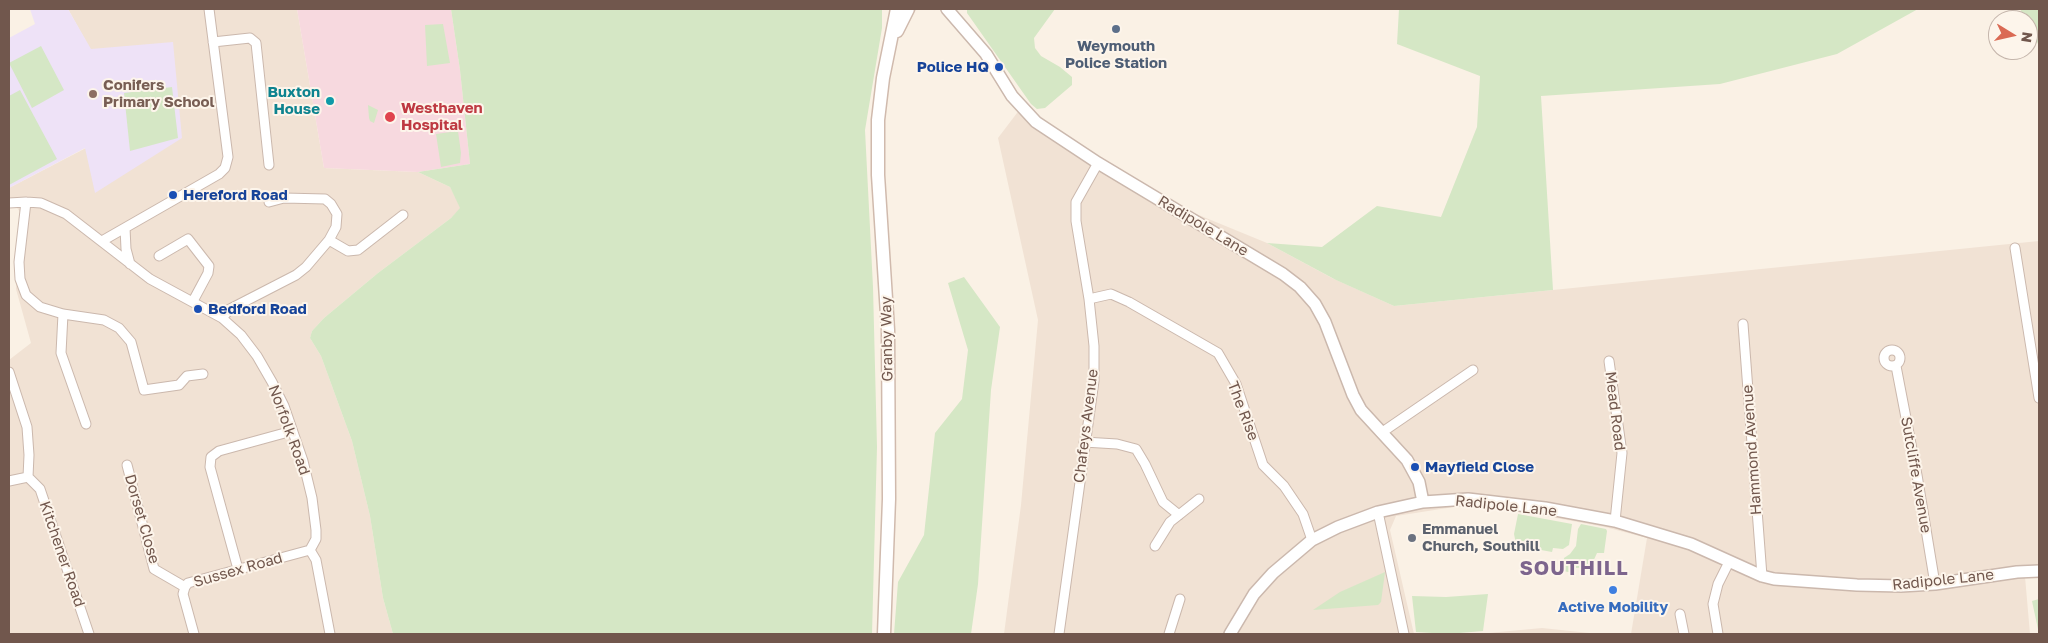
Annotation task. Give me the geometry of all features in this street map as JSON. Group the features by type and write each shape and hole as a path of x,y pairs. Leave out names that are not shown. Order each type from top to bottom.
{"main road":[{"name":"Granby Way","path":"884,634 889,499 888,330 878,174 878,120 883,78 897,9"},
{"name":"Granby Way","path":"890,45 908,9"}],"street":[{"path":"102,242 220,174 225,168 228,157 210,9"},
{"name":"Radipole Lane","path":"946,10 986,54 1012,96 1035,121 1098,163 1283,274 1300,287 1315,304 1325,322 1353,395 1361,410 1407,460 1419,482 1424,502 1468,499 1546,508 1615,521 1691,544 1762,576 1774,579 1901,586 1935,584 1980,576 2039,571"},
{"path":"213,42 250,38 256,43 269,165"},
{"name":"Chafeys Avenue","path":"1059,634 1084,442 1094,381 1094,346 1089,299 1076,221 1076,202 1098,163"},
{"path":"222,318 230,308 296,275 329,240 336,227 337,214 331,204 325,199 293,198 269,202"},
{"path":"26,202 19,262 20,280 26,295 40,307 63,314 104,320 112,323 126,334 134,349 144,390 179,385 188,376 203,374"},
{"name":"Norfolk Road","path":"9,203 26,202 54,208 66,214 160,286 193,301 222,318 241,335 257,356 284,406 307,476 314,513 316,540 310,550"},
{"path":"329,240 348,251 358,250 403,215"},
{"path":"125,228 126,249 130,264"},
{"path":"159,256 188,240 209,266 208,273 193,301"},
{"path":"2015,248 2039,398"},
{"name":"The Rise","path":"1089,299 1111,294 1129,302 1218,354 1236,384 1264,465 1284,486 1303,514 1312,540"},
{"path":"63,314 61,353 86,424"},
{"name":"Hammond Avenue","path":"1743,324 1762,576"},
{"name":"Mead Road","path":"1609,361 1622,453 1615,521"},
{"name":"Sutcliffe Avenue","path":"1896,366 1935,584"},
{"path":"1381,433 1473,370"},
{"path":"9,372 12,397 27,427 30,455 28,477 9,481"},
{"path":"238,569 210,466 211,457 219,451 292,431"},
{"path":"1084,442 1118,444 1136,450 1145,464 1163,502 1179,515"},
{"name":"Dorset Close","path":"126,465 154,569 185,587"},
{"name":"Kitchener Road","path":"28,477 40,489 89,634"},
{"path":"1155,546 1170,522 1199,499"},
{"path":"1230,634 1254,594 1273,573 1312,540 1338,526 1378,512 1424,502"},
{"path":"1378,512 1404,634"},
{"path":"310,550 316,560 330,634"},
{"name":"Sussex Road","path":"194,634 184,594 185,587 194,581 310,550"},
{"path":"1718,634 1713,604 1718,584 1729,562"},
{"path":"1169,634 1180,599"},
{"path":"1680,614 1684,634"}],"shaded area":[{"name":"Conifers Primary School","path":"30,9 68,9 91,49 173,42 182,138 95,193 85,148 9,188 9,38 35,24"},
{"path":"68,9 297,9 324,168 418,172 450,187 461,208 451,218 378,273 324,318 312,331 310,338 321,356 352,441 370,516 383,598 393,634 9,634 9,360 31,343 16,289 20,212 9,197 9,188 86,148 96,192 90,49"},
{"name":"Westhaven Hospital","path":"297,9 451,9 460,70 470,164 418,172 324,168"},
{"name":"SOUTHILL","path":"1020,109 1145,193 1267,243 1332,278 1394,306 2039,241 2039,564 2024,565 2030,634 1631,634 1647,538 1605,527 1523,512 1498,508 1460,506 1396,516 1390,530 1414,634 1004,634 1021,505 1038,320 998,138"},
{"path":"1542,628 1599,634 1478,634"}],"green space":[{"path":"451,9 882,9 882,28 865,130 873,287 877,447 872,634 393,634 383,598 370,516 352,441 321,356 310,338 312,331 324,318 378,273 451,218 460,208 450,187 418,172 470,164 460,70"},
{"path":"967,9 1055,9 1034,38 1035,48 1041,56 1060,67 1072,77 1072,85 1045,108 1037,109 1031,104 967,13"},
{"path":"1399,9 1918,9 1837,54 1720,84 1541,96 1553,290 1394,306 1336,280 1267,243 1322,247 1377,206 1441,217 1477,127 1480,76 1397,44"},
{"path":"2039,9 2039,46 2038,10 2021,10"},
{"path":"443,24 450,63 427,66 425,25"},
{"path":"41,46 64,90 32,108 9,63"},
{"path":"172,87 178,138 130,151 124,93"},
{"path":"20,90 57,159 9,185 9,96"},
{"path":"368,105 378,110 374,123 369,118"},
{"path":"458,131 461,153 460,163 441,167 436,134"},
{"path":"964,277 1000,327 991,390 978,584 971,634 894,634 898,582 924,535 935,433 962,399 968,350 948,283"},
{"path":"1518,514 1572,524 1569,545 1563,549 1553,548 1552,552 1519,546 1516,544 1514,534"},
{"path":"1581,524 1606,529 1604,553 1597,553 1592,564 1588,567 1576,568 1575,573 1562,571 1564,558 1576,546 1578,529"},
{"path":"1385,572 1381,602 1378,605 1313,610 1340,592"},
{"path":"1488,594 1483,631 1448,634 1416,632 1412,596 1446,597"},
{"path":"2039,599 2039,634 2032,601"}],"place":[{"name":"Weymouth Police Station","path":"1116,29"},
{"name":"Police HQ","path":"999,67"},
{"name":"Conifers Primary School","path":"93,94"},
{"name":"Buxton House","path":"330,101"},
{"name":"Westhaven Hospital","path":"390,117"},
{"name":"Hereford Road","path":"173,195"},
{"name":"Bedford Road","path":"198,309"},
{"name":"Mayfield Close","path":"1415,467"},
{"name":"Emmanuel Church, Southill","path":"1412,538"},
{"name":"Active Mobility","path":"1613,590"}],"district":[{"name":"SOUTHILL","path":"1574,569"}]}
